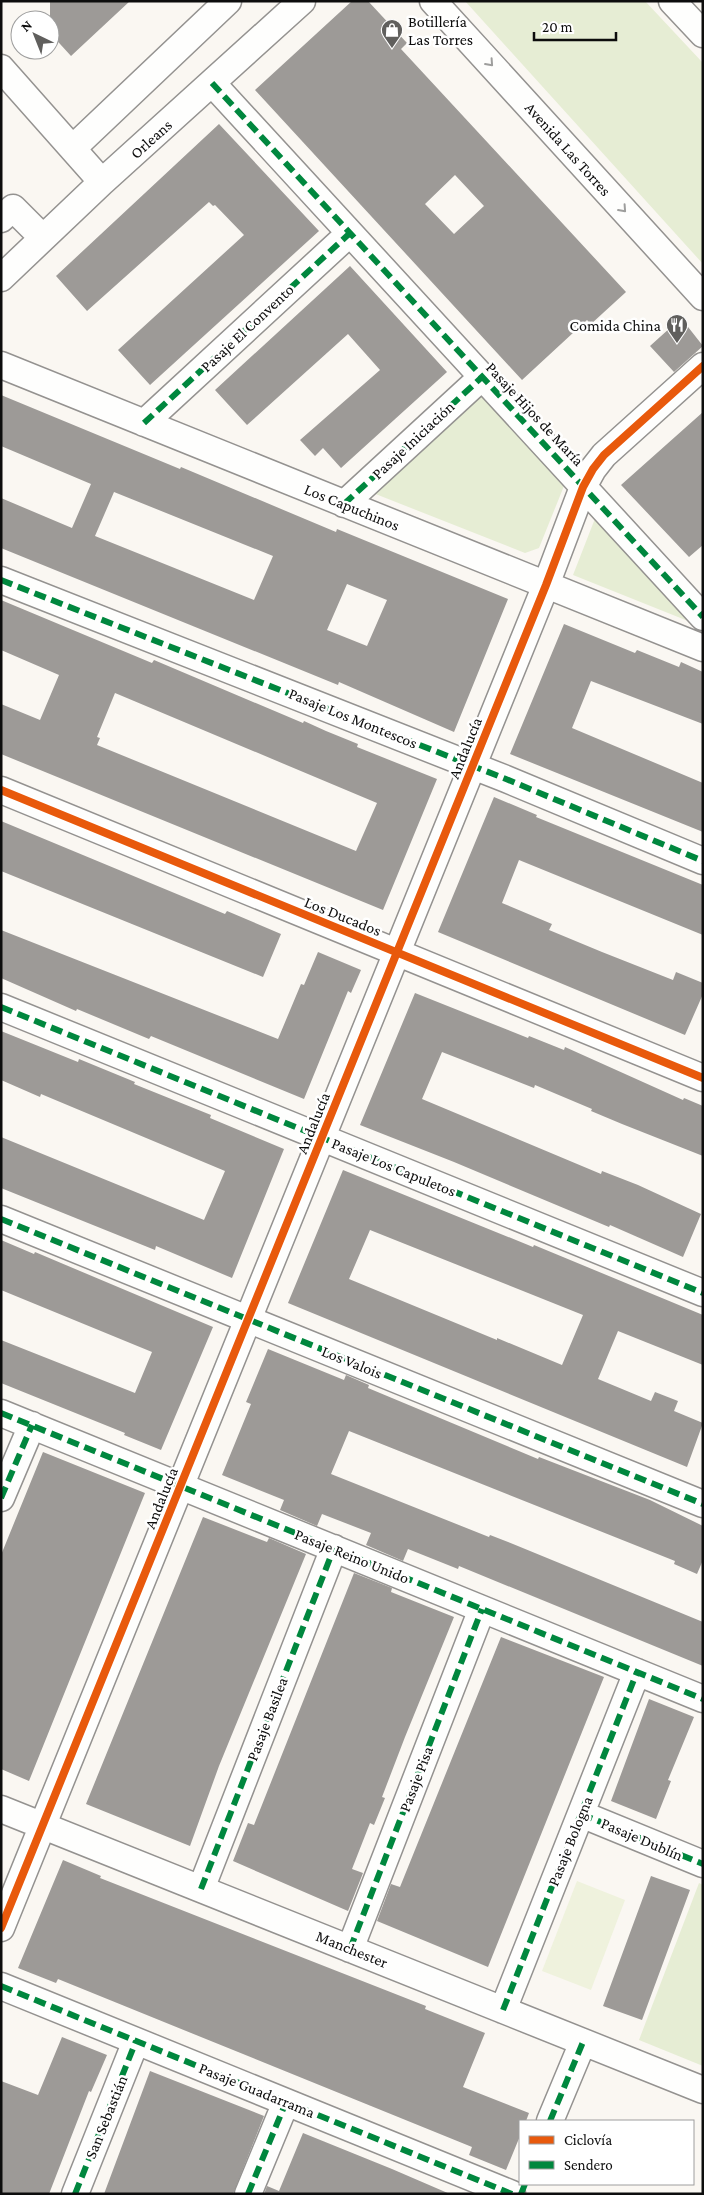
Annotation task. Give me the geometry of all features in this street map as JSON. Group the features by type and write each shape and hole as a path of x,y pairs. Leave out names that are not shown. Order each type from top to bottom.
{"street":[{"path":"73,148 228,1"},
{"name":"Orleans","path":"1,278 102,182 302,1"},
{"name":"Avenida Las Torres","path":"433,1 703,297"},
{"path":"672,1 703,34"},
{"path":"1,68 102,182"},
{"name":"Pasaje Hijos de María","path":"212,83 703,617"},
{"path":"1,219 13,208 43,238"},
{"name":"Pasaje El Convento","path":"144,423 350,233"},
{"name":"Los Capuchinos","path":"1,365 703,648"},
{"name":"Andalucía","path":"1,1928 546,585 583,486 604,455 703,366"},
{"name":"Pasaje Iniciación","path":"344,504 482,376"},
{"name":"Pasaje Los Montescos","path":"1,580 472,765 703,861"},
{"name":"Los Ducados","path":"1,790 703,1078"},
{"name":"Pasaje Los Capuletos","path":"1,1007 703,1292"},
{"name":"Los Valois","path":"1,1219 703,1504"},
{"name":"Pasaje Reino Unido","path":"1,1413 703,1699"},
{"path":"1,1498 32,1425"},
{"name":"Pasaje Basilea","path":"201,1889 334,1548"},
{"name":"Pasaje Pisa","path":"350,1949 482,1609"},
{"name":"Pasaje Bologna","path":"503,2010 637,1672"},
{"name":"Manchester","path":"1,1809 703,2090"},
{"name":"Pasaje Dublín","path":"581,1814 703,1864"},
{"name":"Pasaje Guadarrama","path":"1,1986 512,2194"},
{"name":"San Sebastián","path":"75,2194 136,2041"},
{"path":"550,2120 583,2042"},
{"path":"248,2194 286,2102"}],"green space":[{"path":"465,1 645,1 703,63 703,264"},
{"path":"481,393 566,481 539,548 525,553 373,493"},
{"path":"596,516 703,627 573,575"},
{"path":"577,1881 625,1900 591,1990 542,1971"},
{"path":"699,1883 703,1885 703,2066 639,2040"}],"building":[{"path":"50,1 130,1 71,56 60,44 60,10 50,10"},
{"path":"352,1 368,1 407,43 401,49 626,292 591,324 587,320 522,380 255,90","holes":["455,175 484,206 454,234 425,204"]},
{"path":"219,124 319,231 150,385 118,350 244,235 215,205 213,206 209,202 87,311 56,276"},
{"path":"350,266 447,372 341,468 323,448 315,456 300,440 380,370 348,334 247,425 215,390"},
{"name":"Comida China","path":"681,318 703,346 674,372 650,346"},
{"path":"1,395 336,532 337,529 508,599 454,732 339,682 338,685 1,548 1,498 72,528 91,484 1,446","holes":["114,492 273,556 254,600 95,536","347,584 387,600 367,646 327,630"]},
{"path":"703,412 703,545 689,557 621,485"},
{"path":"1,600 152,663 154,660 303,723 304,721 358,744 357,747 437,779 383,910 1,754 1,704 40,720 59,675 1,650","holes":["115,693 377,803 356,851 97,745 100,738 97,737"]},
{"path":"564,624 635,653 637,650 679,667 681,662 703,672 703,724 591,681 572,728 703,783 703,832 510,754"},
{"path":"494,797 537,815 536,817 703,885 703,935 519,860 502,903 552,924 549,930 602,952 673,980 676,972 703,983 703,994 685,1035 438,932"},
{"path":"1,821 225,914 227,911 281,934 263,977 1,871"},
{"path":"1,930 278,1039 301,984 304,985 318,952 361,970 351,993 348,991 304,1099 151,1036 149,1039 77,1009 76,1011 1,978"},
{"path":"415,993 528,1038 529,1036 564,1050 565,1047 683,1100 684,1098 703,1106 703,1156 591,1111 592,1109 535,1085 534,1088 442,1052 422,1099 601,1174 602,1171 638,1185 701,1214 683,1257 610,1225 609,1227 360,1125"},
{"path":"1,1031 78,1062 79,1059 135,1082 134,1084 211,1115 210,1118 284,1149 232,1278 156,1246 155,1250 1,1188 1,1137 204,1220 225,1171 41,1094 40,1097 1,1080"},
{"path":"343,1170 533,1247 534,1245 703,1315 703,1365 618,1331 598,1379 651,1401 655,1392 678,1401 674,1411 703,1423 687,1467 288,1303","holes":["370,1230 583,1315 562,1365 349,1279"]},
{"path":"1,1240 34,1254 35,1252 213,1327 161,1450 124,1435 125,1433 1,1383 1,1340 135,1393 152,1352 1,1290"},
{"path":"268,1349 344,1380 346,1375 369,1385 368,1388 538,1459 539,1457 650,1500 703,1526 703,1560 697,1574 674,1564 675,1561 349,1431 331,1474 489,1537 490,1535 513,1544 703,1622 703,1666 459,1566 458,1569 408,1549 403,1561 366,1545 371,1533 322,1514 317,1526 280,1510 284,1500 222,1475 251,1404 246,1402"},
{"path":"43,1452 145,1493 29,1781 1,1769 1,1555"},
{"path":"203,1517 267,1542 269,1538 306,1554 219,1766 190,1846 86,1804"},
{"path":"354,1573 392,1588 391,1592 454,1617 382,1797 385,1798 374,1825 370,1823 352,1869 363,1873 348,1911 233,1861 248,1823 254,1825"},
{"path":"501,1637 604,1677 488,1967 377,1921 391,1884 400,1887"},
{"path":"649,1699 694,1717 668,1780 671,1781 656,1819 611,1801"},
{"path":"63,1860 101,1876 100,1878 426,2006 425,2009 485,2033 463,2087 529,2113 526,2120 519,2120 519,2138 506,2170 469,2155 472,2147 58,1979 56,1983 18,1968"},
{"path":"651,1876 690,1890 642,2020 603,2006"},
{"path":"62,2037 107,2055 91,2092 89,2091 49,2194 1,2194 1,2081 38,2095"},
{"path":"150,2071 264,2116 233,2194 104,2194"},
{"path":"303,2133 450,2194 264,2194 267,2186 279,2191"}],"marked path":[{"path":"212,83 703,617"},
{"path":"144,423 350,233"},
{"path":"344,504 482,377"},
{"path":"1,580 506,779 703,861"},
{"path":"1,1007 703,1293"},
{"path":"1,1219 703,1504"},
{"path":"1,1413 703,1699"},
{"path":"1,1498 32,1425"},
{"path":"201,1889 334,1548"},
{"path":"350,1949 482,1609"},
{"path":"503,2010 637,1672"},
{"path":"581,1814 703,1864"},
{"path":"1,1986 512,2194"},
{"path":"75,2194 136,2041"},
{"path":"550,2120 583,2042"},
{"path":"248,2194 286,2102"},
{"path":"521,2194 525,2185"}],"cycle path":[{"path":"1,1928 546,585 583,487 593,469 604,455 703,366"},
{"path":"1,790 703,1078"}],"place":[{"name":"Botillería Las Torres","path":"392,49"},
{"name":"Comida China","path":"677,344"}]}
